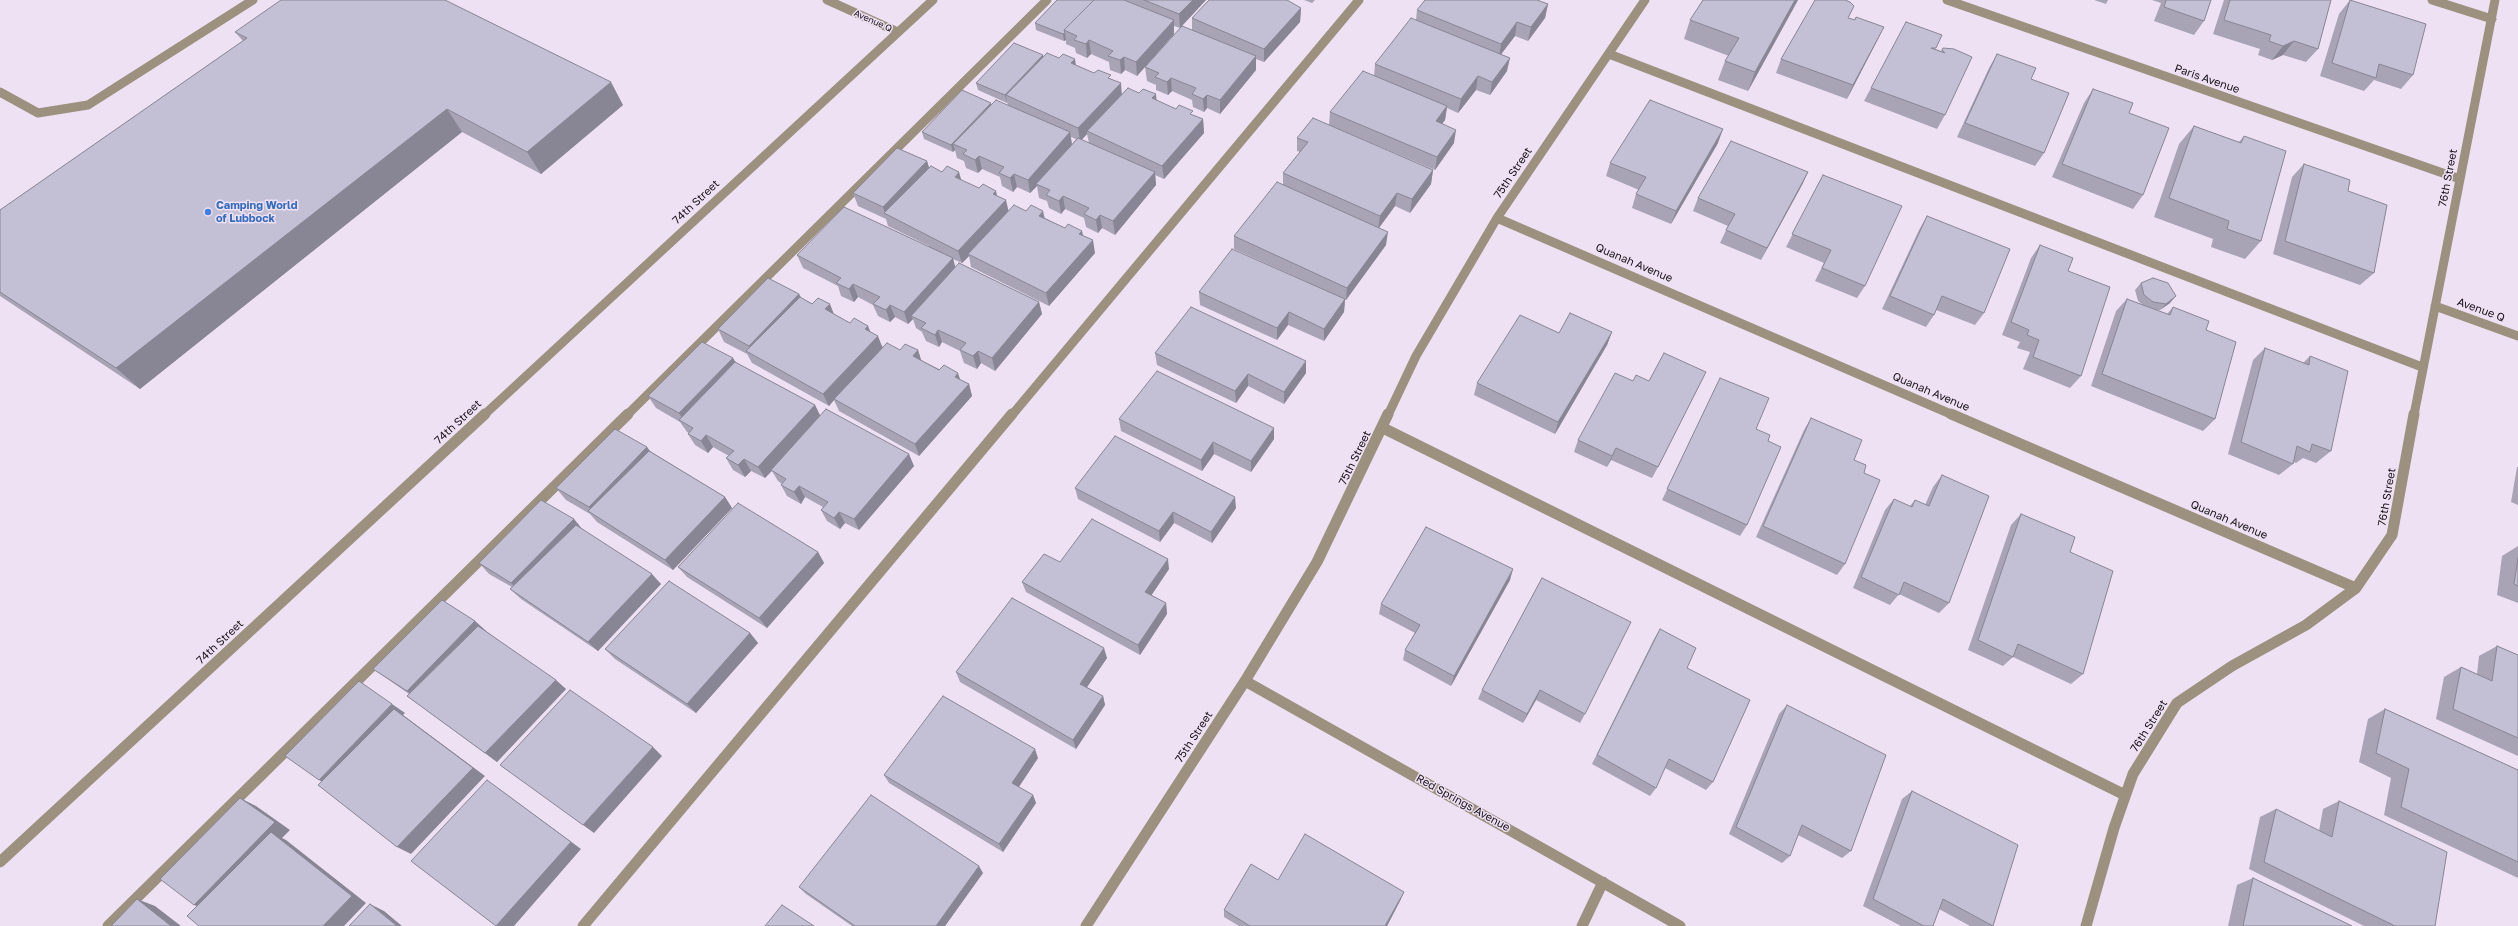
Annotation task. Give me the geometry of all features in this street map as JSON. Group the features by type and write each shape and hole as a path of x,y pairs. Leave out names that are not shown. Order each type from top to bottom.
{"street":[{"path":"0,92 38,113 88,105 252,0"},
{"name":"Avenue Q","path":"827,0 898,32"},
{"name":"74th Street","path":"0,862 933,0"},
{"path":"108,926 1047,0"},
{"path":"583,926 1359,0"},
{"name":"75th Street","path":"1086,926 1245,681 1317,562 1383,428 1416,356 1497,218 1645,0"},
{"name":"Paris Avenue","path":"1946,0 2460,179"},
{"path":"2432,0 2492,19"},
{"name":"76th Street","path":"2086,926 2125,794 2133,774 2177,704 2232,666 2306,625 2356,588 2392,535 2422,367 2495,0"},
{"path":"1609,54 2422,367"},
{"name":"Quanah Avenue","path":"1497,218 2356,588"},
{"name":"Avenue Q","path":"2435,306 2518,336"},
{"path":"1383,428 2125,794"},
{"name":"Red Springs Avenue","path":"1245,681 1680,926"},
{"path":"1582,926 1602,882"}],"building":[{"name":"Camping World of Lubbock","path":"281,0 445,0 611,82 527,152 447,109 116,368 0,292 0,210 247,38 235,32"},
{"path":"1057,0 1094,0 1064,30 1065,33 1063,34 1035,23"},
{"path":"1094,0 1124,0 1174,20 1136,62 1124,57 1120,60 1108,56 1113,51 1089,40 1086,44 1074,40 1077,36 1064,30"},
{"path":"1144,0 1193,0 1179,14"},
{"path":"1209,0 1287,0 1301,8 1264,49 1192,18"},
{"path":"1425,0 1537,0 1548,4 1531,27 1517,22 1501,44 1417,10"},
{"path":"1703,0 1795,0 1755,72 1725,61 1739,38 1690,20"},
{"path":"1815,0 1845,0 1854,6 1848,18 1855,20 1856,17 1884,27 1853,85 1781,59"},
{"path":"2166,0 2211,0 2204,21 2164,7"},
{"path":"2230,0 2331,0 2318,49 2294,41 2283,46 2269,41 2271,35 2224,20"},
{"path":"2350,0 2426,24 2413,75 2379,64 2376,78 2332,63"},
{"path":"1411,18 1510,58 1492,82 1478,76 1461,99 1375,64"},
{"path":"1906,22 1942,35 1936,48 1931,48 1945,53 1942,50 1943,48 1954,49 1972,57 1945,115 1871,88"},
{"path":"1182,26 1256,56 1220,100 1207,95 1203,99 1192,94 1196,88 1171,78 1167,82 1155,77 1159,73 1145,67"},
{"path":"1014,43 1043,55 1005,95 976,83"},
{"path":"1047,53 1059,58 1063,54 1075,59 1071,63 1094,73 1098,70 1111,75 1108,78 1121,83 1078,128 1006,95"},
{"path":"1997,54 2036,68 2031,79 2069,93 2044,153 1965,123"},
{"path":"1363,71 1447,106 1436,121 1456,130 1437,157 1330,112"},
{"path":"1128,88 1139,93 1143,89 1156,94 1152,98 1176,109 1179,105 1193,111 1190,114 1203,119 1162,166 1087,131"},
{"path":"2093,89 2133,103 2129,113 2169,128 2143,195 2062,164"},
{"path":"962,90 991,103 951,145 922,132"},
{"path":"996,100 1070,132 1028,180 1014,174 1010,178 999,173 1004,167 979,156 975,160 963,154 967,150 953,144"},
{"path":"1650,100 1723,129 1676,211 1636,194 1646,177 1610,163"},
{"path":"1313,118 1433,170 1412,199 1397,193 1380,216 1283,173 1308,142 1297,138"},
{"path":"2194,126 2241,143 2244,136 2286,151 2261,241 2227,229 2229,221 2169,198"},
{"path":"1078,138 1155,172 1113,221 1100,215 1096,220 1084,214 1089,208 1063,196 1059,201 1046,195 1050,190 1036,184"},
{"path":"1731,141 1808,172 1767,248 1726,230 1735,214 1698,198"},
{"path":"897,148 927,161 883,207 853,193"},
{"path":"2304,164 2350,180 2348,191 2387,205 2374,273 2285,241"},
{"path":"931,166 942,172 947,166 959,172 955,177 979,188 983,184 996,191 993,194 1006,200 958,251 884,213"},
{"path":"1823,175 1902,206 1865,286 1822,268 1831,250 1792,234"},
{"path":"1277,182 1388,232 1347,288 1234,236"},
{"path":"1014,205 1026,211 1031,205 1043,211 1039,216 1065,228 1068,224 1082,231 1079,234 1093,240 1046,293 968,254"},
{"path":"844,207 953,258 904,312 890,305 886,310 873,304 880,297 853,284 849,289 836,283 841,278 797,255"},
{"path":"1927,216 2010,249 1984,313 1942,296 1934,315 1890,296"},
{"path":"2040,245 2073,258 2068,271 2110,287 2081,376 2033,357 2039,340 2027,335 2029,330 2011,322"},
{"path":"1232,249 1345,299 1324,329 1289,312 1277,328 1199,292"},
{"path":"959,263 1039,302 992,358 978,351 973,356 960,350 966,343 938,330 935,335 921,328 926,323 911,316"},
{"path":"768,278 799,294 749,346 718,329"},
{"path":"2153,278 2168,283 2176,296 2166,304 2153,302 2144,295 2141,283"},
{"path":"800,297 812,304 818,298 830,304 825,309 850,323 854,318 868,326 865,329 878,336 823,394 746,351"},
{"path":"2127,299 2170,315 2173,307 2209,321 2206,330 2236,342 2215,419 2102,374"},
{"path":"1191,307 1306,361 1284,392 1248,374 1235,391 1155,353"},
{"path":"1570,313 1612,332 1558,422 1477,383 1520,315 1559,333"},
{"path":"702,342 733,358 679,413 648,396"},
{"path":"887,343 900,350 905,344 918,350 913,356 939,370 944,365 958,373 955,377 969,384 915,444 834,399"},
{"path":"2265,348 2309,365 2310,356 2348,371 2331,451 2312,444 2310,452 2297,446 2293,464 2241,442"},
{"path":"1664,353 1706,372 1658,467 1616,448 1612,456 1578,440 1615,373 1633,381 1636,375 1649,381"},
{"path":"735,362 815,405 758,467 744,459 738,465 726,458 734,451 706,435 701,441 688,434 693,428 679,420"},
{"path":"1157,371 1274,428 1251,461 1213,442 1201,460 1119,419"},
{"path":"1720,378 1769,398 1756,429 1770,435 1768,441 1781,447 1747,525 1667,489"},
{"path":"826,409 909,454 854,519 839,512 834,518 821,510 828,502 799,486 794,492 781,485 786,479 771,470"},
{"path":"1811,418 1862,440 1854,460 1866,465 1864,473 1880,480 1845,564 1763,526"},
{"path":"615,429 647,447 589,507 556,488"},
{"path":"1115,436 1235,497 1211,532 1173,512 1159,531 1075,488"},
{"path":"649,451 725,497 665,560 588,511"},
{"path":"1942,475 1989,496 1949,603 1904,582 1899,595 1861,577 1894,499 1912,507 1915,500 1929,506"},
{"path":"541,500 574,519 511,583 479,563"},
{"path":"738,503 818,552 759,618 678,567"},
{"path":"2021,514 2075,537 2070,552 2113,571 2083,674 2018,644 2013,657 1978,640"},
{"path":"1092,519 1168,559 1145,592 1166,603 1138,645 1022,582 1044,554 1060,562"},
{"path":"576,525 652,574 588,642 510,589"},
{"path":"1426,527 1513,569 1454,676 1405,650 1420,625 1381,604"},
{"path":"2518,558 2518,586 2514,584"},
{"path":"1542,578 1631,622 1585,714 1540,690 1527,714 1482,690"},
{"path":"669,581 750,633 687,704 605,649"},
{"path":"1012,598 1104,648 1080,684 1103,696 1073,740 956,672"},
{"path":"442,600 475,621 407,691 373,669"},
{"path":"478,626 556,680 485,753 407,696"},
{"path":"1660,629 1696,648 1687,668 1750,700 1713,782 1669,759 1656,788 1597,755"},
{"path":"2497,646 2518,655 2518,738 2453,709 2461,667 2492,681"},
{"path":"359,681 392,704 319,780 285,756"},
{"path":"570,690 653,747 583,825 500,765"},
{"path":"943,696 1035,749 1012,783 1033,795 999,844 884,775"},
{"path":"1787,705 1886,755 1851,851 1802,825 1790,856 1736,827"},
{"path":"394,709 473,768 397,847 318,785"},
{"path":"2385,709 2518,770 2518,862 2401,807 2409,769 2376,753"},
{"path":"487,780 571,842 496,926 411,861"},
{"path":"1912,791 2018,845 1993,926 1943,899 1933,926 1924,926 1873,899"},
{"path":"871,795 979,866 936,926 855,926 799,887"},
{"path":"240,798 275,822 194,905 160,879"},
{"path":"2339,801 2447,852 2435,926 2395,926 2264,862 2276,809 2332,837"},
{"path":"271,832 352,896 323,926 199,926 187,916"},
{"path":"1305,834 1404,892 1385,926 1250,926 1224,910 1251,864 1278,880"},
{"path":"2253,878 2352,926 2243,926"},
{"path":"137,899 171,926 111,926"},
{"path":"370,904 397,926 349,926"},
{"path":"782,905 814,926 765,926"}],"place":[{"name":"Camping World of Lubbock","path":"208,212"}]}
